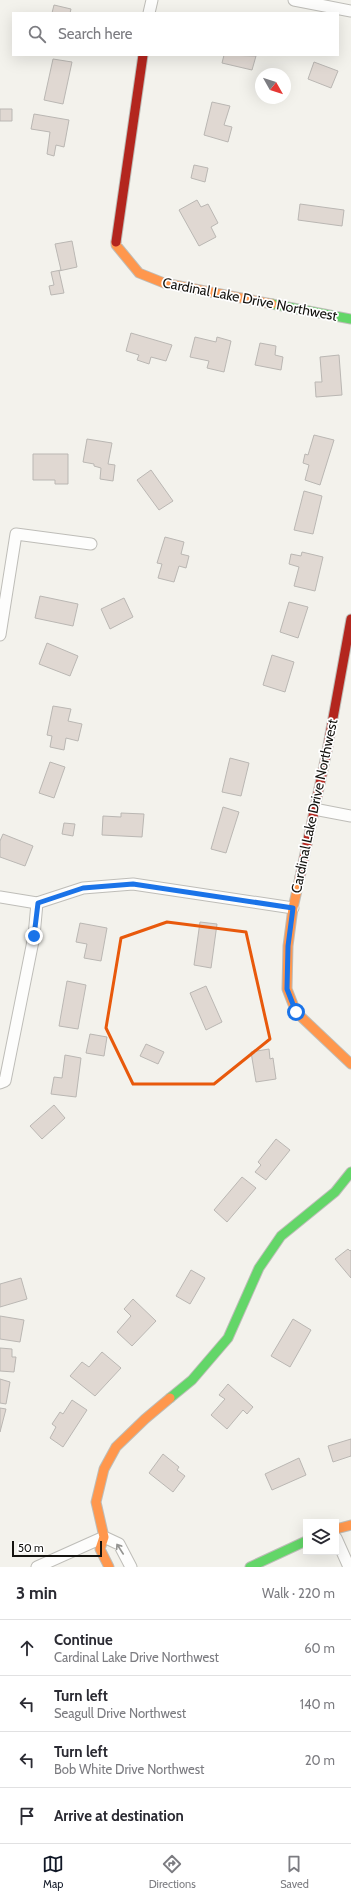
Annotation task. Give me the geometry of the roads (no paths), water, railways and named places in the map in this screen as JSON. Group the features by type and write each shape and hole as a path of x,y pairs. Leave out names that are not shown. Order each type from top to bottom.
{"street":[{"path":"149,12 152,0"},
{"path":"294,0 351,11"},
{"name":"Cardinal Lake Drive Northwest","path":"143,56 116,244 139,273 164,283 351,319"},
{"path":"0,635 16,534 91,544"},
{"name":"Cardinal Lake Drive Northwest","path":"351,619 327,751 293,908 288,946 287,989 296,1012 351,1064"},
{"path":"314,809 351,816"},
{"path":"0,897 38,903 83,888 133,884 293,908"},
{"path":"0,1084 5,1081 34,936 38,903"},
{"path":"109,1567 100,1549 104,1537 96,1502 104,1469 116,1447 145,1419 192,1380 228,1338 260,1268 281,1236 334,1192 351,1172"},
{"path":"339,1529 351,1525"},
{"path":"37,1567 104,1537 119,1544 130,1567"},
{"path":"250,1567 303,1542"},
{"path":"339,1545 349,1567"}]}
